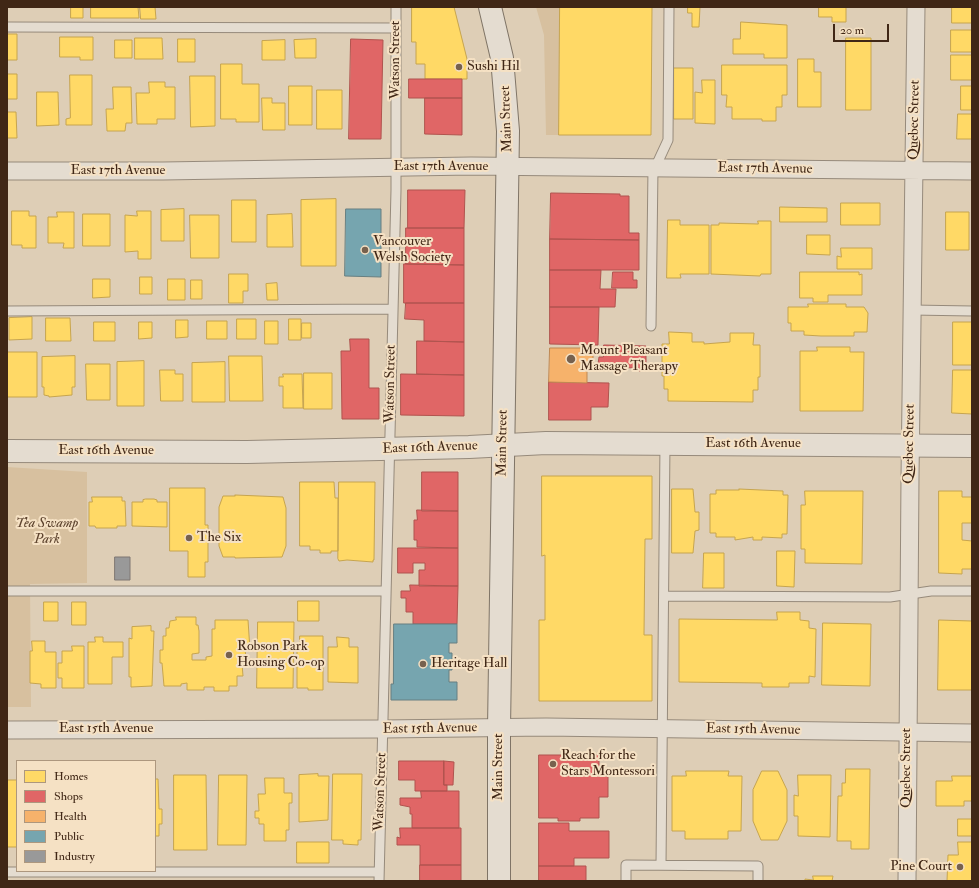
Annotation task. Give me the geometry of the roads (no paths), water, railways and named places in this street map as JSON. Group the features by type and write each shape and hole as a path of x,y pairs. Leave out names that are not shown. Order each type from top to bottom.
{"street":[{"name":"Main Street","path":"490,7 506,80 508,167 499,728 499,881"},
{"name":"Quebec Street","path":"907,881 907,732 916,7"},
{"name":"East 17th Avenue","path":"7,171 163,171 396,167 508,167 972,171"},
{"name":"East 16th Avenue","path":"7,451 247,452 390,449 546,443 972,446"},
{"name":"East 15th Avenue","path":"7,730 662,728 972,733"}],"lane":[{"name":"Watson Street","path":"379,876 396,167 396,7"},
{"path":"651,326 654,168 668,140 669,7"},
{"path":"7,27 396,28"},
{"path":"7,311 392,309"},
{"path":"912,310 972,311"},
{"path":"661,866 665,443"},
{"path":"7,590 385,591"},
{"path":"664,596 890,597 909,593 972,591"},
{"path":"626,881 626,866 758,866 758,881"},
{"path":"7,872 379,876"}],"place":[{"name":"Sushi Hil","path":"459,67"},
{"name":"Vancouver Welsh Society","path":"365,250"},
{"name":"Mount Pleasant Massage Therapy","path":"571,359"},
{"name":"The Six","path":"189,538"},
{"name":"Robson Park Housing Co-op","path":"229,655"},
{"name":"Heritage Hall","path":"423,664"},
{"name":"Reach for the Stars Montessori","path":"553,764"},
{"name":"Pine Court","path":"960,867"}],"park label":[{"name":"Tea Swamp Park","path":"47,532"}]}
